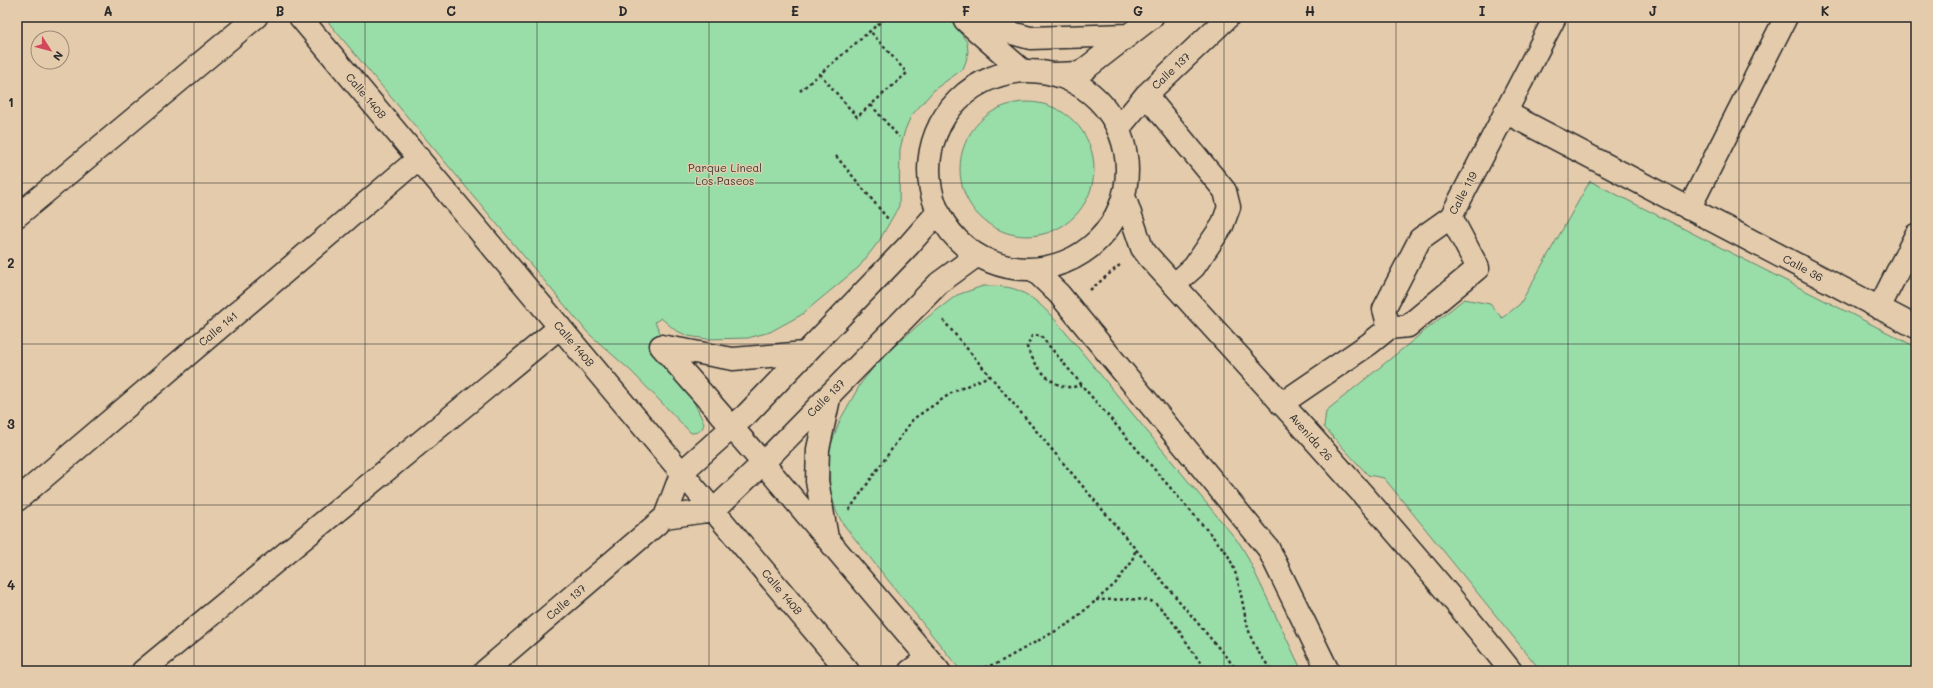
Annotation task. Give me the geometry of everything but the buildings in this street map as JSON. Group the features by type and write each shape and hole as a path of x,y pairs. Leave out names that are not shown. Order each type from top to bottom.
{"street":[{"path":"17,216 256,17"},
{"name":"Calle 140B","path":"300,17 848,671"},
{"path":"1053,74 1080,85 1102,104 1118,129 1126,157 1127,177 1124,196 1111,224 1091,248 1064,263 1034,270 1004,267 976,256 953,237 937,212 930,186 929,158 937,131 951,108 972,89 996,76 1023,71 1053,74 1080,73 1152,17"},
{"name":"Calle 137","path":"1118,129 1146,95 1228,17"},
{"name":"Calle 119","path":"1389,328 1384,309 1420,239 1451,217 1555,17"},
{"path":"1690,209 1786,17"},
{"path":"963,19 1030,38 1129,35"},
{"path":"963,19 1023,71"},
{"path":"1146,95 1225,191 1229,207 1222,226 1194,267 1174,285"},
{"name":"Calle 36","path":"1505,112 1916,327"},
{"name":"Calle 141","path":"17,500 419,158"},
{"name":"Avenida 26","path":"1124,196 1142,248 1465,614 1511,671"},
{"name":"Calle 137","path":"484,671 665,517 682,472 732,428 909,244 937,212"},
{"path":"1281,404 1363,349 1389,328 1408,326 1478,268 1451,217"},
{"path":"1879,308 1916,235"},
{"name":"Calle 137","path":"714,510 763,463 939,283 976,256"},
{"path":"1034,270 1060,294 1268,548 1328,671"},
{"path":"143,671 560,327"},
{"path":"805,353 733,359 661,346 763,463 933,664 910,671"},
{"path":"828,539 817,482 818,449 830,394"},
{"path":"665,517 714,510"}],"path":[{"path":"800,91 884,19"},
{"path":"820,74 857,117 871,105 907,73 870,31"},
{"path":"871,105 899,137"},
{"path":"836,156 888,219"},
{"path":"1087,293 1122,264"},
{"path":"943,320 1238,671"},
{"path":"1082,385 1068,388 1043,374 1027,347 1032,336 1040,335 1226,552 1235,566 1249,631 1254,645 1272,671"},
{"path":"847,513 913,419 953,392 989,376"},
{"path":"973,671 998,663 1070,624 1115,584 1131,563 1136,549"},
{"path":"1096,600 1150,601 1163,610 1195,658 1206,671"}],"green space":[{"name":"Parque Lineal Los Paseos","path":"324,17 948,17 967,42 968,52 963,69 935,89 911,116 905,130 900,149 899,206 879,241 859,267 801,315 770,332 748,338 707,339 688,336 675,330 661,318 655,322 704,423 703,428 700,431 691,433 632,372 588,333"},
{"path":"1034,102 1059,110 1070,117 1079,126 1089,143 1093,156 1093,182 1089,195 1079,212 1070,221 1053,231 1040,235 1020,236 995,228 984,221 975,212 965,195 961,182 960,162 968,137 975,126 984,117 1001,107 1014,103"},
{"path":"1590,181 1916,347 1916,671 1541,671 1384,478 1368,475 1324,427 1326,411 1464,299 1490,304 1502,318 1520,304"},
{"path":"983,286 1001,286 1020,291 1037,302 1059,324 1240,544 1302,671 961,671 843,524 836,511 830,489 829,450 840,420 861,383 881,358 924,320 957,295"}]}
